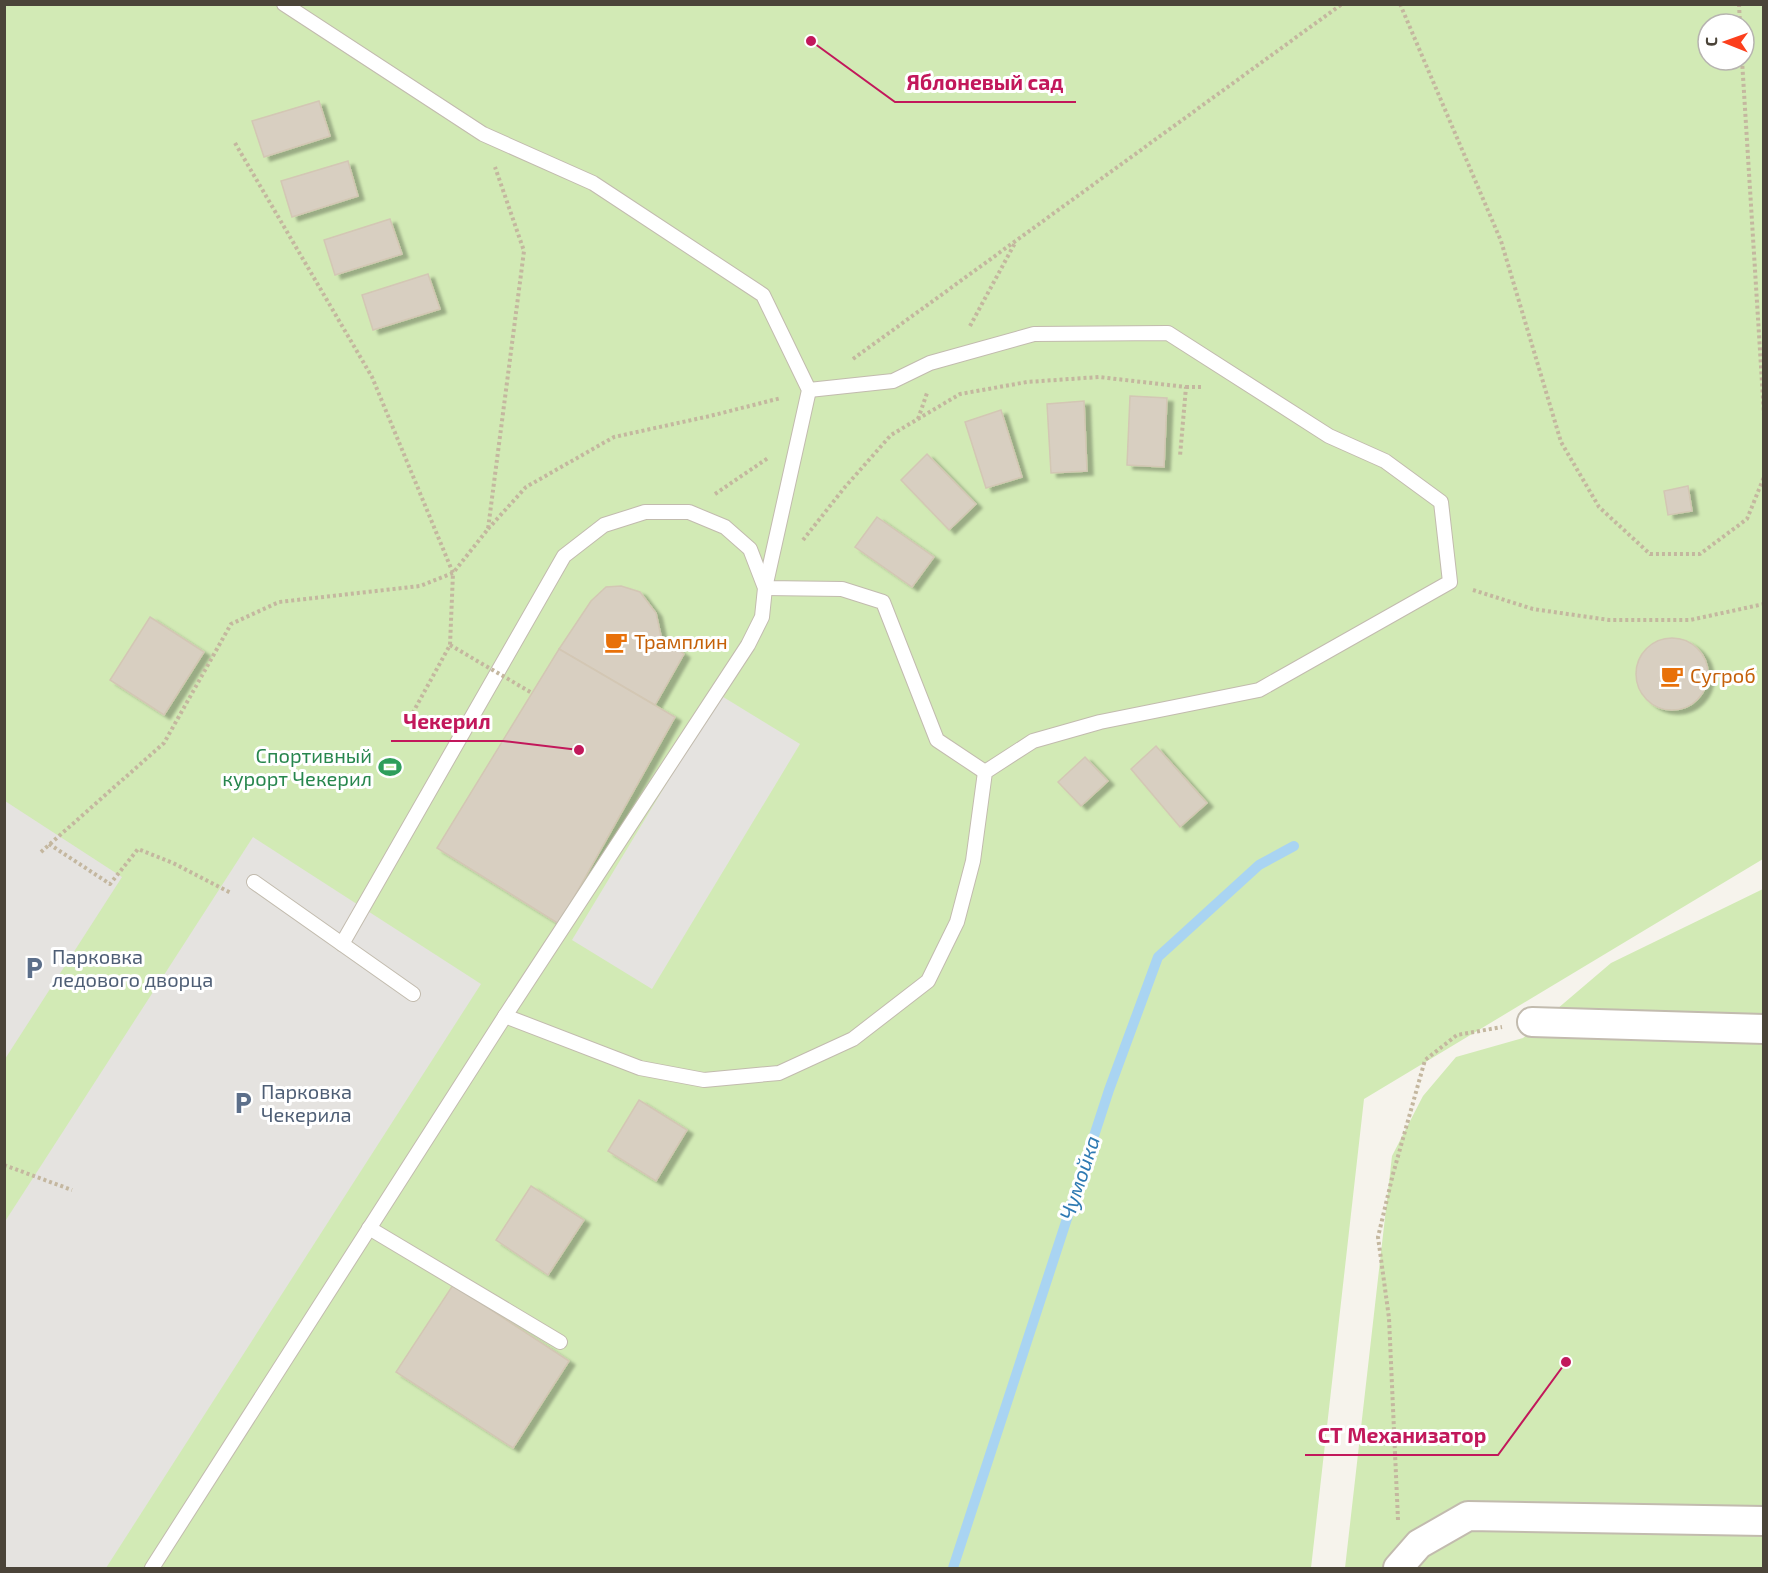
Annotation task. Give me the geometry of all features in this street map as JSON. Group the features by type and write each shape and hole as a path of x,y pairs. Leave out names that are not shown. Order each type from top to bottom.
{"street":[{"path":"1532,1022 1764,1029"},
{"path":"1399,1567 1419,1544 1468,1516 1764,1521"}],"lane":[{"path":"152,1569 505,1016 748,645 762,617 765,588 810,390 763,295 593,183 483,134 284,4"},
{"path":"505,1016 640,1068 704,1080 779,1073 853,1039 928,981 957,922 973,861 985,772 1033,741 1100,722 1259,690 1450,582 1441,502 1385,461 1329,436 1168,333 1034,334 930,363 893,381 810,390"},
{"path":"342,944 564,556 604,525 645,512 689,512 725,527 750,549 765,588"},
{"path":"765,588 842,588 883,602 937,740 985,772"},
{"path":"254,882 413,994"},
{"path":"369,1228 560,1342"}],"path":[{"path":"40,852 164,743 231,624 279,602 420,586 453,573 526,487 614,437 710,416 810,390 1342,4"},
{"path":"1400,4 1501,241 1561,442 1599,507 1650,554 1700,554 1746,519 1764,477"},
{"path":"1743,72 1764,415"},
{"path":"483,134 524,251 488,529"},
{"path":"235,143 372,377 453,573 450,645 411,716"},
{"path":"801,542 891,435 960,394 1028,382 1099,377 1186,387 1180,456"},
{"path":"689,512 768,458 774,448"},
{"path":"1450,582 1533,609 1609,620 1690,620 1764,604"},
{"path":"450,645 532,693"},
{"path":"49,844 110,884 138,849 173,863 232,894"},
{"path":"1399,1567 1389,1318 1378,1237 1393,1174 1425,1060 1457,1035 1532,1022"},
{"path":"4,1165 72,1190"}],"green space":[{"name":"Спортивный курорт Чекерил","path":"5,5 1763,5 1763,859 1364,1099 1311,1568 5,1568"},
{"path":"1763,889 1763,1568 1345,1568 1392,1156 1423,1096 1456,1057 1523,1038 1611,963"}],"shaded area":[{"path":"720,695 800,744 652,989 572,940"},
{"name":"Парковка ледового дворца","path":"5,801 122,877 5,1059"},
{"name":"Парковка Чекерила","path":"253,837 481,984 106,1568 5,1568 4,1223"}],"building":[{"path":"319,101 330,136 264,157 252,121"},
{"path":"348,161 358,196 292,217 281,181"},
{"path":"390,219 402,254 335,275 324,240"},
{"path":"428,274 440,309 373,330 362,295"},
{"path":"1130,396 1167,398 1164,467 1127,465"},
{"path":"1084,401 1087,471 1051,473 1047,404"},
{"path":"1001,410 1022,477 986,488 965,422"},
{"path":"927,454 976,504 949,530 901,480"},
{"path":"1688,486 1692,511 1668,515 1664,491"},
{"path":"877,517 934,557 912,587 855,547"},
{"name":"Трамплин","path":"621,586 640,592 656,613 661,636 684,654 655,705 559,649 591,601 606,587"},
{"path":"150,617 204,652 164,715 110,680"},
{"path":"1672,638 1692,644 1702,654 1708,674 1702,694 1692,704 1672,710 1652,704 1642,694 1636,674 1642,654 1652,644"},
{"path":"559,649 675,717 559,924 437,848"},
{"path":"1156,746 1207,803 1180,827 1131,769"},
{"path":"1085,757 1108,781 1081,806 1058,782"},
{"path":"639,1100 687,1130 656,1181 608,1151"},
{"path":"531,1186 584,1220 548,1275 496,1240"},
{"path":"453,1285 569,1361 513,1448 396,1372"}],"waterway":[{"name":"Чумойка","path":"953,1568 1109,1090 1158,957 1259,865 1294,846"}],"place":[{"name":"Яблоневый сад","path":"811,41"},
{"name":"Трамплин","path":"616,642"},
{"name":"Сугроб","path":"1672,676"},
{"name":"Чекерил","path":"579,750"},
{"name":"Спортивный курорт Чекерил","path":"390,767"},
{"name":"Парковка ледового дворца","path":"34,968"},
{"name":"Парковка Чекерила","path":"243,1103"},
{"name":"СТ Механизатор","path":"1566,1362"}]}
